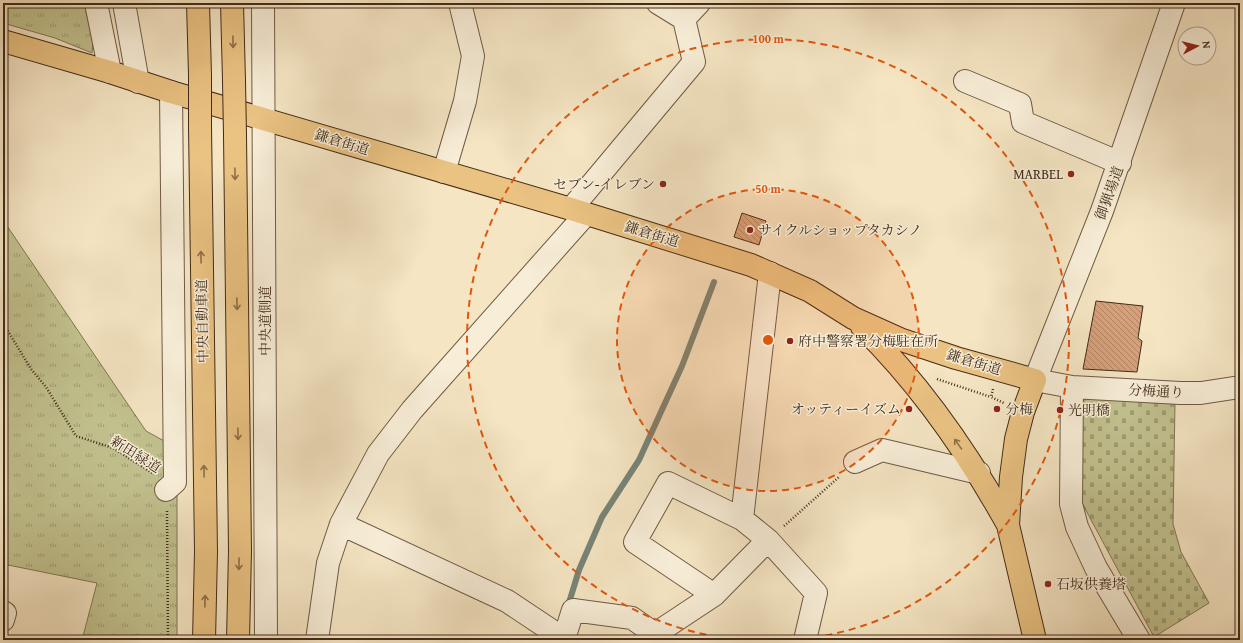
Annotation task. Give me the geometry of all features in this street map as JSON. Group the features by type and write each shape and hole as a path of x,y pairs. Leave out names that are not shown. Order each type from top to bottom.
{"main road":[{"name":"中央自動車道","path":"198,3 206,552 204,640"},
{"path":"232,3 240,527 238,640"},
{"name":"鎌倉街道","path":"3,41 110,72 171,92 578,211 770,273 810,291 853,318 916,344 956,358 1035,380"},
{"path":"853,318 885,350 916,385 979,473 1008,525 1035,640"},
{"path":"1008,525 1011,477 1016,438 1023,412 1035,380"}],"street":[{"path":"96,3 110,72"},
{"path":"124,3 138,82"},
{"name":"中央道側道","path":"263,3 266,640"},
{"path":"444,172 465,101 473,56 460,3"},
{"path":"317,640 328,563 341,524 378,454 412,410 578,211 694,62 684,19 658,3"},
{"path":"684,19 699,3"},
{"name":"御猟場道","path":"1035,380 1120,162 1174,3"},
{"path":"965,81 1020,104 1023,122 1120,162"},
{"path":"166,490 175,482 171,92"},
{"path":"742,519 770,273"},
{"name":"分梅通り","path":"1035,380 1072,387 1180,393 1201,393 1240,387"},
{"path":"1072,387 1071,504 1078,528 1096,568 1140,640"},
{"path":"855,462 882,450 979,473"},
{"path":"714,595 635,542 668,483 742,519 768,540 816,592 805,640"},
{"path":"341,524 506,601 563,639 573,610 632,618 655,634 714,595 768,540"},
{"path":"3,612 5,613 3,620"}],"path":[{"name":"新田緑道","path":"3,323 32,369 46,387 76,436 113,448 155,475 166,490 168,640"},
{"path":"916,385 939,378 991,397"},
{"path":"768,540 855,462"}],"green space":[{"path":"3,3 84,3 93,41 92,53 55,38 3,23"},
{"path":"3,220 146,431 177,448 177,640 82,640 97,583 3,564"},
{"path":"1099,396 1175,403 1173,524 1181,552 1209,603 1154,637 1082,503 1081,401"}],"building":[{"path":"742,213 766,221 759,245 734,237"},
{"path":"1096,301 1143,306 1138,338 1142,341 1137,372 1083,369"}],"waterway":[{"path":"568,606 579,570 602,517 639,460 682,366 714,282"}],"place":[{"name":"MARBEL","path":"1071,174"},
{"name":"セブン-イレブン","path":"663,184"},
{"name":"サイクルショップタカシノ","path":"750,230"},
{"name":"府中警察署分梅駐在所","path":"790,341"},
{"name":"オッティーイズム","path":"909,409"},
{"name":"分梅","path":"997,409"},
{"name":"光明橋","path":"1060,410"},
{"name":"石坂供養塔","path":"1048,584"}]}
